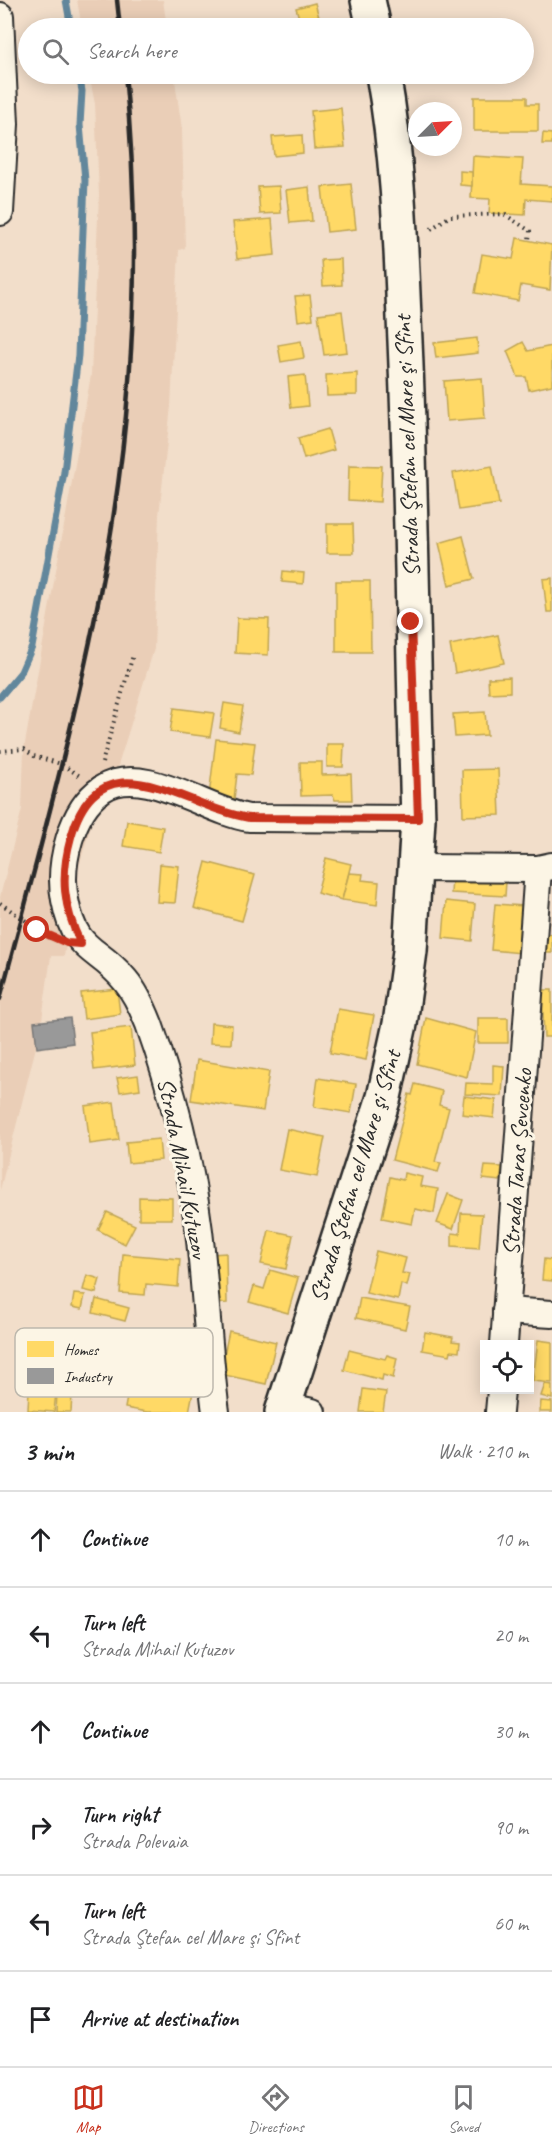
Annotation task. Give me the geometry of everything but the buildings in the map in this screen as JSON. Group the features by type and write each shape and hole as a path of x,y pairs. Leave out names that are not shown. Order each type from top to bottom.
{"main road":[{"path":"368,0 372,18"},
{"name":"Strada Ştefan cel Mare şi Sfînt","path":"293,1410 384,1097 400,1024 416,868 418,819 407,405 399,205 391,118 385,84"}],"street":[{"path":"0,16 4,124 0,212"},
{"path":"105,787 130,782 158,786 230,815 249,818 418,819"},
{"name":"Strada Mihail Kutuzov","path":"105,787 86,805 73,830 62,884 68,914 81,944 118,973 134,993 147,1019 168,1080 183,1136 199,1229 208,1328"},
{"name":"Strada Taras Șevcenko","path":"416,868 545,868 504,1340"},
{"path":"506,1311 552,1314"},
{"name":"Strada Mihail Kutuzov","path":"213,1380 216,1412"},
{"path":"499,1412 501,1394"}],"path":[{"path":"431,229 450,216 504,214 530,231 529,240"},
{"path":"105,787 101,765 133,655"},
{"path":"0,751 24,749 34,756 61,764 105,787"},
{"path":"0,903 28,920 45,936 67,943 81,944"}],"shaded area":[{"path":"77,0 163,0 166,18 80,18"},
{"path":"91,84 175,84 182,129 185,248 179,250 171,406 159,515 154,649 108,798 96,808 75,880 75,899 64,956 51,956 41,1027 0,1190 0,897 22,809 24,749 91,375 99,195 95,104"}],"waterway":[{"path":"66,0 69,18"},
{"path":"0,697 21,672 32,647 64,472 78,355 85,180 80,125 81,84"}],"railway":[{"path":"117,0 119,18"},
{"path":"0,999 73,716 98,602 118,486 125,427 133,309 133,191 126,84"}],"route":[{"path":"37,930 45,936 67,943 81,944 68,914 62,884 73,830 90,800 105,787 140,782 177,792 220,812 249,818 418,819 411,622"}]}
